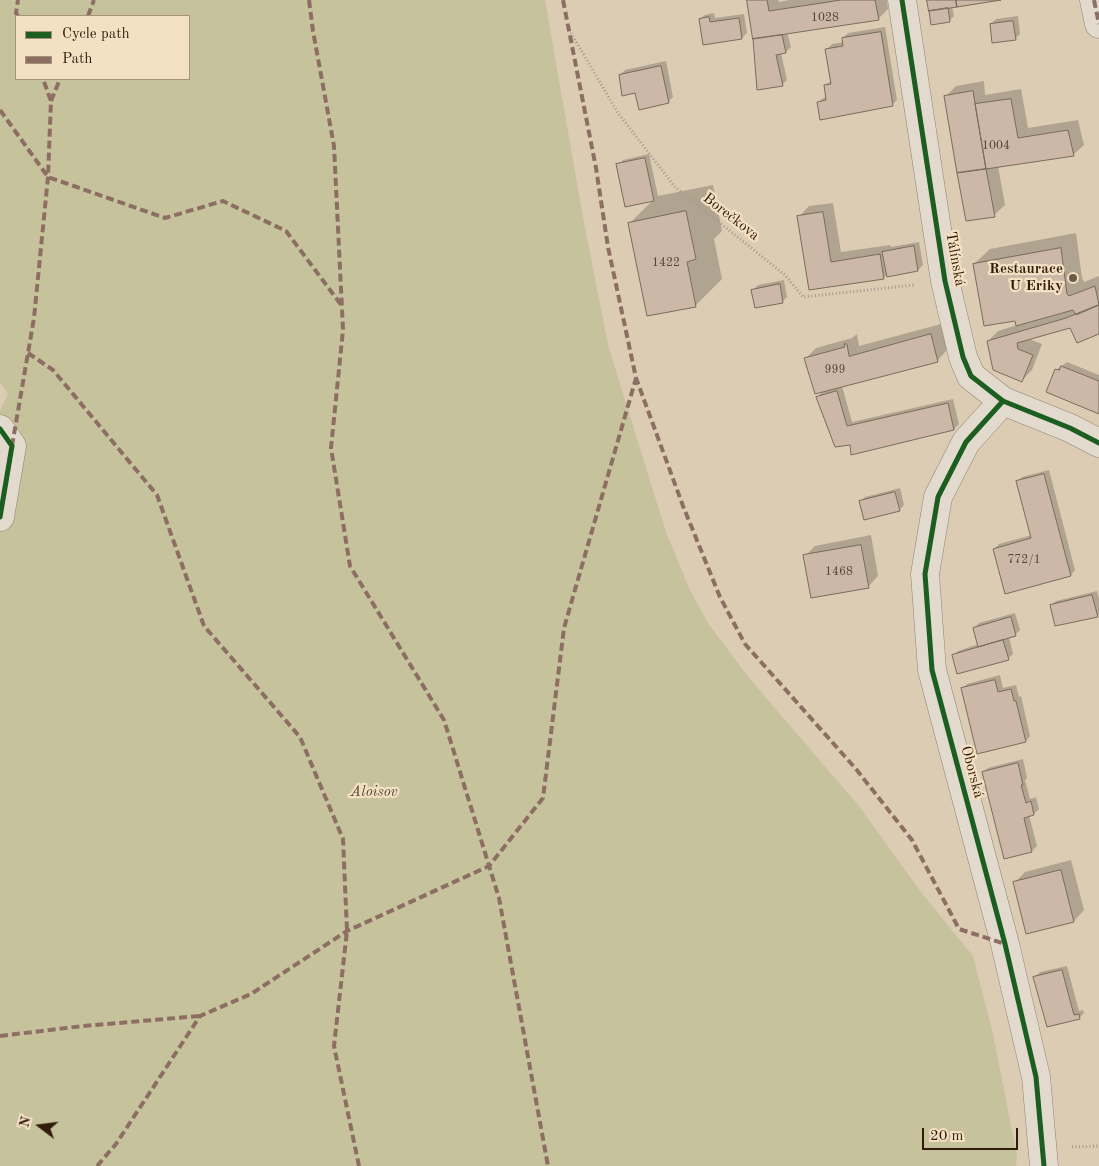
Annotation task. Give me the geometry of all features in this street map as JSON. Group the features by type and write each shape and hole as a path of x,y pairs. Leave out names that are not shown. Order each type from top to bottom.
{"street":[{"name":"Tálínská","path":"902,0 945,281 963,357 971,376 1003,402 1070,428 1099,443"},
{"path":"1094,0 1099,24"},
{"name":"Oborská","path":"1003,402 966,442 938,497 925,574 932,670 1005,944 1034,1067 1042,1130 1044,1166"},
{"path":"0,517 6,438"}],"green space":[{"name":"Aloisov","path":"0,0 545,0 583,217 608,345 666,532 689,588 708,623 750,679 859,806 921,892 973,956 993,1034 1017,1156 1016,1166 0,1166 0,411 8,394 0,383"}],"building":[{"path":"747,0 767,0 769,11 841,0 875,0 879,20 753,39"},
{"path":"927,0 956,0 957,7 929,11"},
{"path":"956,0 1001,0 957,7"},
{"path":"948,8 950,22 931,25 929,11"},
{"path":"709,17 710,22 739,18 742,39 703,45 699,19"},
{"path":"1013,21 1016,40 992,43 990,24"},
{"path":"881,32 893,106 820,120 817,102 826,100 824,85 831,84 825,49 843,46 842,38"},
{"path":"782,35 786,53 776,55 783,86 757,90 753,39"},
{"path":"661,66 669,103 639,110 635,93 622,96 619,75"},
{"path":"973,91 986,169 957,173 944,96"},
{"path":"1011,99 1018,138 1068,130 1074,156 986,169 975,104"},
{"path":"645,158 654,201 625,207 616,164"},
{"path":"986,169 995,217 966,221 957,173"},
{"path":"686,211 696,259 687,262 696,307 647,316 628,223"},
{"path":"823,212 831,262 880,254 884,279 809,290 797,216"},
{"path":"914,246 918,271 887,277 882,252"},
{"path":"1061,248 1067,294 1069,296 1095,286 1099,305 1076,315 1073,310 1016,326 1015,321 984,326 973,264"},
{"path":"780,284 783,303 755,308 751,290"},
{"path":"1099,305 1099,334 1077,343 1070,328 1017,343 1018,349 1033,355 1022,382 993,370 987,341 1066,318"},
{"path":"931,334 938,362 815,394 804,358 845,347 844,344 847,344 849,356"},
{"path":"1061,366 1099,381 1099,414 1046,392 1055,369 1059,370"},
{"path":"837,391 847,426 948,403 954,430 851,455 850,445 835,447 816,397"},
{"path":"1044,474 1071,576 1005,594 993,549 1031,538 1016,481"},
{"path":"895,492 900,511 864,520 859,501"},
{"path":"861,545 869,588 811,598 803,555"},
{"path":"1092,595 1098,617 1055,626 1050,605"},
{"path":"1011,617 1016,636 978,647 973,628"},
{"path":"1003,640 1009,660 957,674 952,655"},
{"path":"995,680 998,692 1011,689 1014,701 1016,701 1026,742 977,754 961,688"},
{"path":"1018,763 1026,803 1031,801 1034,815 1024,818 1032,852 1004,859 982,772"},
{"path":"1061,870 1074,922 1026,934 1013,882"},
{"path":"1062,970 1074,1015 1079,1014 1080,1019 1047,1027 1033,977"}],"marked path":[{"path":"17,15 18,0"},
{"path":"88,15 94,0"},
{"path":"309,0 334,146 343,330 331,448 350,566 444,720 499,898 548,1166"},
{"path":"563,0 596,168 608,247 636,378 683,506 720,597 745,644 856,769 912,840 959,929 1005,944"},
{"path":"1094,0 1099,24"},
{"path":"12,446 34,318 48,177 51,101 43,80"},
{"path":"51,101 60,80"},
{"path":"0,110 48,177 165,218 223,201 286,231 342,306"},
{"path":"28,353 53,370 157,495 204,626 300,737 343,839 347,931 334,1046 359,1166"},
{"path":"97,1166 116,1144 200,1016 251,994 347,931 489,866 543,798 564,628 636,378"},
{"path":"0,1036 83,1026 200,1016"}],"cycle path":[{"path":"902,0 945,281 963,357 971,376 1003,401 1070,428 1099,443"},
{"path":"1003,401 966,442 938,497 925,574 932,670 1005,944 1036,1077 1044,1166"},
{"path":"0,429 12,446 0,517"}],"place":[{"name":"Restaurace U Eriky","path":"1073,278"}]}
